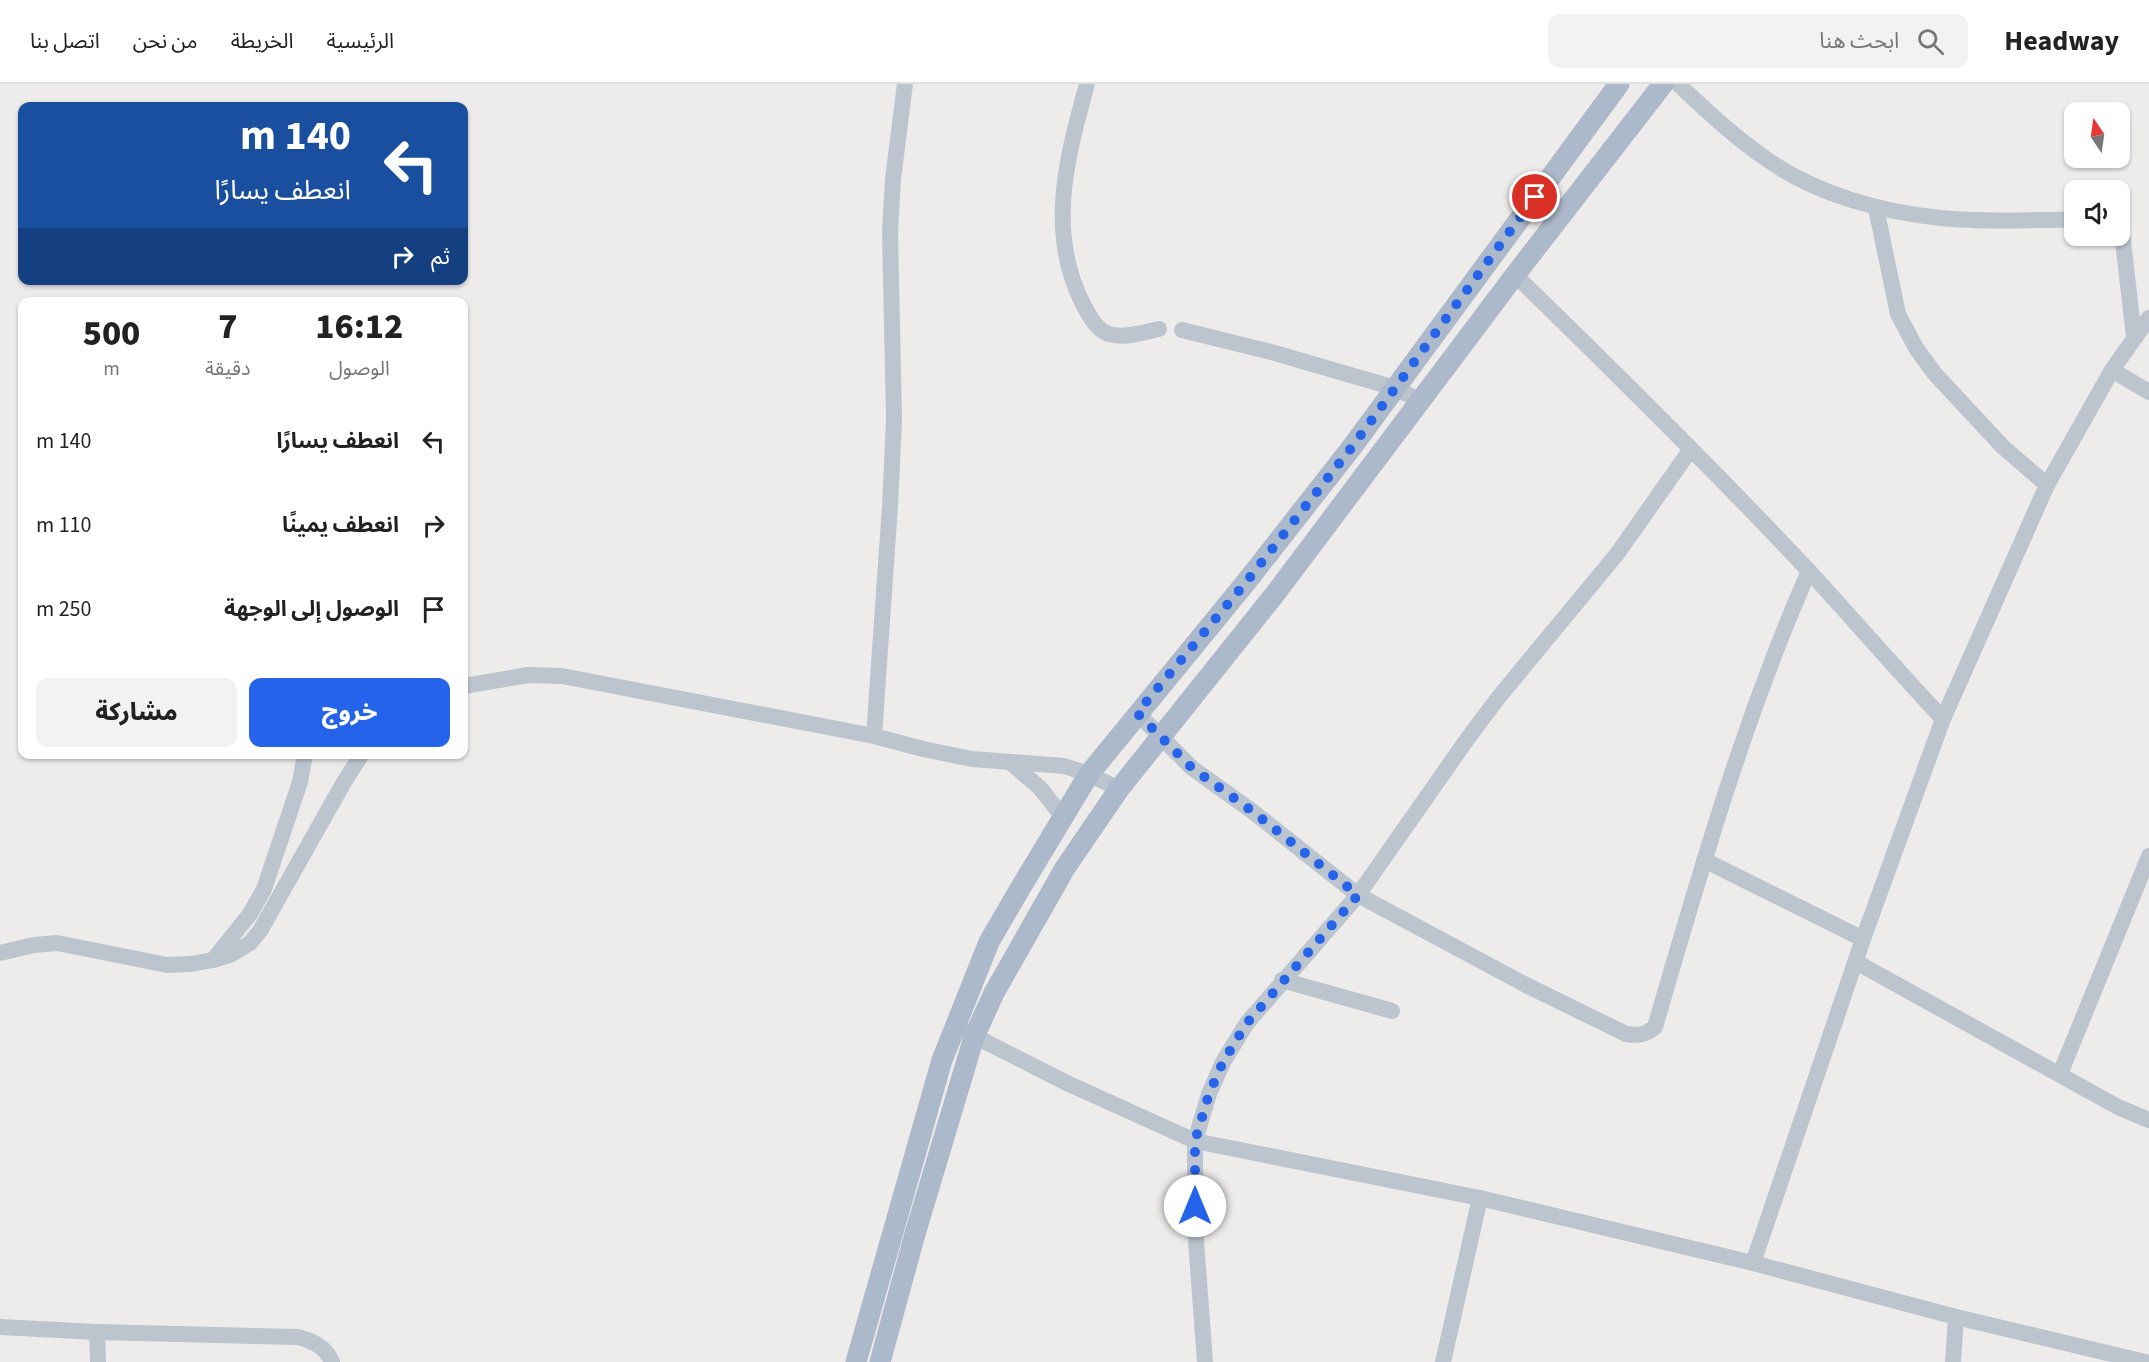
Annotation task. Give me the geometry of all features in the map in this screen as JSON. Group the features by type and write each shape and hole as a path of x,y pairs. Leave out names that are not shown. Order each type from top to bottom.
{"main road":[{"path":"856,1362 942,1060 989,942 1063,817 1089,774 1254,572 1395,387 1619,84"},
{"path":"880,1362 915,1234 975,1037 999,983 1065,868 1119,789 1275,594 1515,275 1663,84"}],"street":[{"path":"874,736 893,429 890,232 893,179 904,84"},
{"path":"1087,84 1071,144 1061,213 1068,260 1079,296 1100,330 1123,335 1159,329"},
{"path":"1678,84 1725,128 1766,160 1808,183 1876,207 1941,218 1987,221 2064,220"},
{"path":"1876,207 1898,314 1916,348 1935,374 2003,447 2047,485"},
{"path":"2124,246 2134,337"},
{"path":"1515,275 1691,449 1809,571 1877,650 1943,719"},
{"path":"1753,1263 1863,939 1943,719 2047,485 2112,370 2149,318"},
{"path":"1182,330 1395,387 1421,401"},
{"path":"2112,370 2149,392"},
{"path":"1205,1362 1195,1227 1195,1141 1209,1094 1223,1062 1247,1023 1358,895 1480,722 1617,555 1691,449"},
{"path":"1137,713 1192,768 1252,811 1358,895 1526,985 1626,1034 1637,1036 1647,1034 1654,1027 1742,742 1784,627 1809,571"},
{"path":"468,685 528,675 562,676 874,736 972,759 1064,766 1089,774 1119,789"},
{"path":"213,960 250,914 264,889 300,782 304,759"},
{"path":"0,953 34,945 57,944 167,966 213,960 232,954 250,943 260,931 359,759"},
{"path":"1010,762 1040,788 1063,817"},
{"path":"2060,1074 2143,889 2149,856"},
{"path":"1704,860 1863,939"},
{"path":"1856,962 2118,1107 2149,1120"},
{"path":"1282,980 1392,1011"},
{"path":"955,1026 1069,1084 1195,1141 1480,1198 1753,1263 1956,1317 2145,1362"},
{"path":"1443,1362 1480,1198"},
{"path":"1953,1362 1956,1317"},
{"path":"0,1327 298,1338 310,1340 318,1345 327,1353 332,1362"},
{"path":"97,1332 98,1362"}],"route":[{"path":"1195,1206 1195,1141 1209,1094 1223,1062 1247,1023 1358,895 1252,811 1192,768 1137,713 1247,581 1352,447 1535,197"}]}
